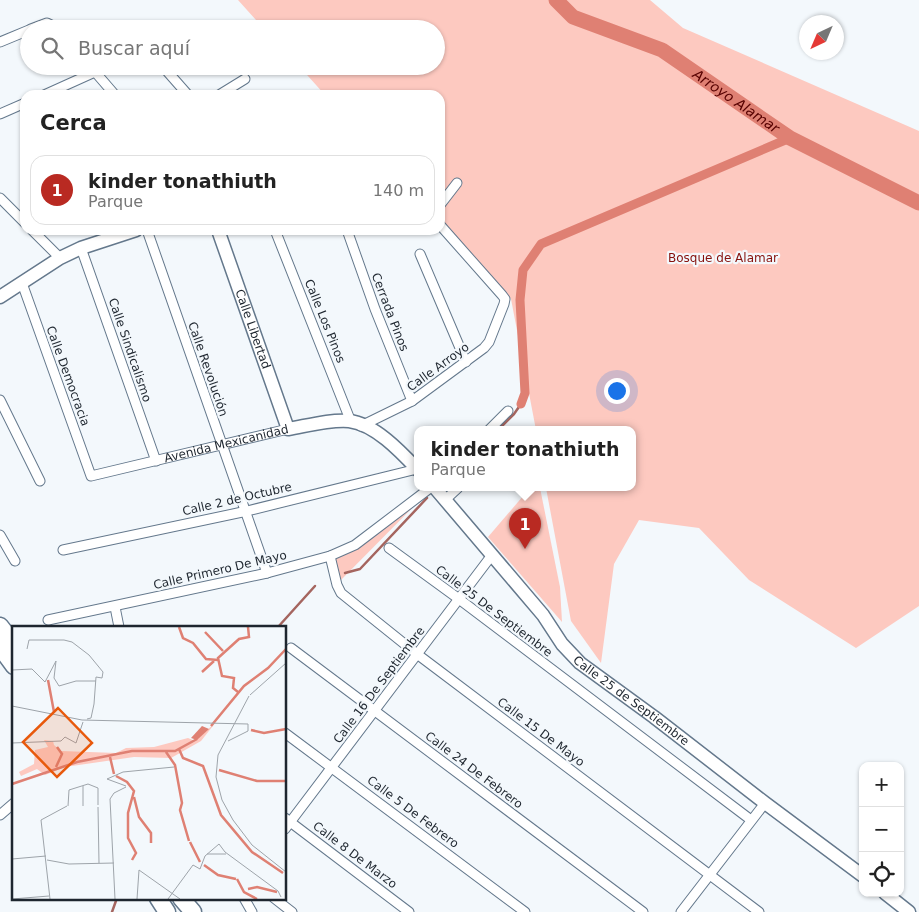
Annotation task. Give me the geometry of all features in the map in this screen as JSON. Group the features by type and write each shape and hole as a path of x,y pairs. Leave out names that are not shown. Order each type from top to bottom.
{"highway":[{"path":"0,626 12,641"},
{"path":"0,647 12,663"},
{"path":"152,900 158,912"},
{"path":"159,900 167,912"},
{"path":"173,900 181,912"},
{"path":"183,900 193,912"}],"main road":[{"path":"0,296 60,258 81,248 121,235"},
{"name":"Calle Libertad","path":"220,235 288,429"},
{"name":"Avenida Mexicanidad","path":"288,429 342,421 356,423"},
{"path":"356,423 389,442 414,466"},
{"name":"Calle 25 de Septiembre","path":"438,491 543,615 562,644 580,663 654,716 765,804 859,873"},
{"path":"890,897 909,912"}],"street":[{"path":"0,42 20,33"},
{"path":"53,90 82,75"},
{"path":"98,75 111,90"},
{"path":"170,75 183,90"},
{"path":"227,90 245,78"},
{"path":"0,114 20,105"},
{"path":"445,199 457,183"},
{"path":"0,198 20,218"},
{"name":"Calle Arroyo","path":"356,423 412,401 466,362 489,342 505,299 445,231"},
{"path":"37,235 60,258"},
{"name":"Calle Revolución","path":"149,235 267,573"},
{"name":"Calle Los Pinos","path":"277,235 356,423"},
{"name":"Cerrada Pinos","path":"349,235 412,401"},
{"name":"Calle Sindicalismo","path":"81,248 156,461"},
{"path":"420,254 466,362"},
{"name":"Calle Democracia","path":"22,283 91,476"},
{"path":"0,400 40,481"},
{"path":"492,426 508,411"},
{"name":"Avenida Mexicanidad","path":"91,476 288,429"},
{"name":"Calle 2 de Octubre","path":"63,550 246,512 414,470"},
{"path":"330,556 356,545 426,491"},
{"path":"445,500 455,491"},
{"path":"0,535 15,561"},
{"name":"Calle 25 De Septiembre","path":"389,548 751,820"},
{"name":"Calle 16 De Septiembre","path":"287,823 332,767 492,555"},
{"name":"Calle Primero De Mayo","path":"48,620 267,573 330,556"},
{"name":"Calle 15 De Mayo","path":"330,556 337,585 341,593 418,654 759,912"},
{"path":"114,607 119,626"},
{"name":"Calle 24 De Febrero","path":"291,648 643,912"},
{"name":"Calle 5 De Febrero","path":"286,734 525,912"},
{"path":"681,912 765,804"},
{"path":"0,815 12,805"},
{"name":"Calle 8 De Marzo","path":"287,823 410,912"},
{"path":"245,900 252,912"},
{"path":"277,900 292,912"}],"green space":[{"name":"Bosque de Alamar","path":"238,0 650,0 683,28 919,131 919,606 856,648 749,580 699,528 639,520 614,564 601,663 571,621 547,491 636,491 636,426 535,426 511,299 445,226 445,90 321,90 307,75 445,75 445,20 256,20"},
{"path":"429,491 429,491 335,586 330,558"},
{"path":"527,491 541,491 560,587 562,622 488,537"}],"waterway":[{"name":"Arroyo Alamar","path":"556,0 573,17 662,50 790,138 919,203"},
{"path":"521,404 525,393 520,300 523,270 541,244 790,138"},
{"path":"502,426 521,404"},
{"path":"345,573 360,569 427,498"},
{"path":"279,626 315,586"},
{"path":"112,912 116,900"}],"place":[{"name":"kinder tonathiuth","path":"525,549"}]}
